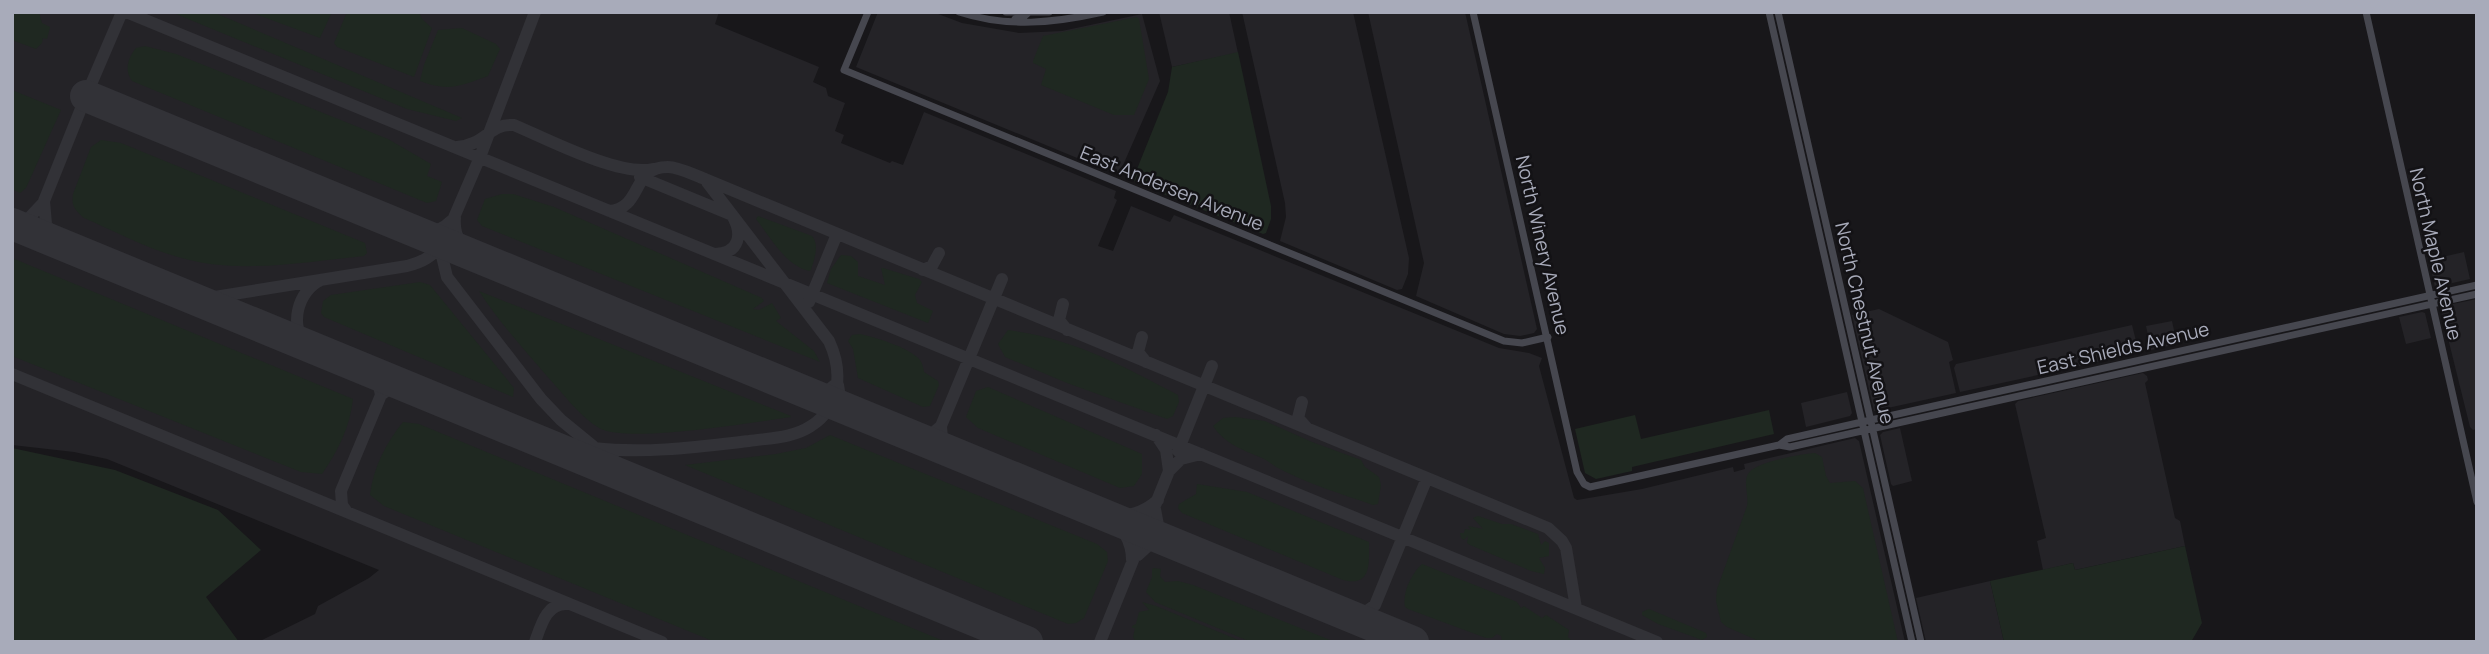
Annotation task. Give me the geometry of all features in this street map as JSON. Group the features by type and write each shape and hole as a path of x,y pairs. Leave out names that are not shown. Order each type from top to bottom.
{"main road":[{"name":"East Andersen Avenue","path":"868,12 844,70 1504,341 1522,343 1548,337"},
{"path":"959,12 1003,22 1036,23 1103,12"},
{"path":"1006,12 1049,12"},
{"name":"North Winery Avenue","path":"1473,12 1577,472 1584,484"},
{"name":"North Chestnut Avenue","path":"1769,12 1836,306 1921,642"},
{"name":"North Chestnut Avenue","path":"1777,12 1854,347 1867,425 1912,642"},
{"name":"North Maple Avenue","path":"2365,12 2477,502"},
{"path":"975,17 1016,19 1028,13"},
{"name":"East Shields Avenue","path":"1867,425 2248,345 2430,300 2477,285"},
{"name":"East Shields Avenue","path":"1584,484 1590,487 1599,486 1779,445 1790,447 1867,425 2283,328 2430,300 2477,294"},
{"path":"1836,306 1844,323 1849,345 1854,347"},
{"path":"2248,345 2252,339 2276,333 2283,328"}],"shaded area":[{"path":"12,12 719,12 715,24 819,67 813,82 826,88 828,96 845,103 835,131 844,135 841,143 890,163 892,161 903,165 924,112 1116,191 1114,198 1117,200 1098,246 1113,251 1131,206 1170,222 1174,215 1499,348 1542,358 1539,366 1574,498 1577,500 1642,489 1733,467 1734,472 1745,469 1744,464 1855,438 1859,441 1905,642 258,642 315,614 318,606 379,570 107,459 74,452 12,445"},
{"path":"12,12 39,12 42,23 50,27 47,39 43,38 36,49 12,40"},
{"path":"171,12 213,12 462,118 456,121 407,109"},
{"path":"250,12 332,12 320,38"},
{"path":"347,12 419,12 432,28 414,77 337,47 334,43"},
{"path":"878,12 933,12 962,23 1019,33 1062,31 1142,14 1160,81 1120,172 1116,174 856,67"},
{"path":"1159,12 1229,12 1238,53 1172,67"},
{"path":"1242,12 1353,12 1409,258 1408,274 1402,289 1397,290 1280,241 1286,217 1285,203"},
{"path":"1368,12 1465,12 1537,329 1534,333 1520,336 1504,334 1416,296 1424,263"},
{"path":"1137,17 1149,79 1134,115 1114,115 1041,85 1046,69 1033,61 1043,36"},
{"path":"462,28 496,44 500,49 488,76 447,87 420,81 438,30"},
{"path":"145,46 176,54 388,139 431,164 427,176 442,182 436,201 427,203 132,81 128,73 129,60 136,48"},
{"path":"1238,52 1271,206 1271,219 1266,233 1263,234 1136,183 1133,179 1168,92 1172,67"},
{"path":"12,90 61,110 26,188 20,193 12,189"},
{"path":"101,140 121,143 365,243 367,253 364,256 294,264 247,266 201,262 142,244 84,218 73,205 73,194 91,147"},
{"path":"513,194 554,207 762,298 764,301 753,309 759,310 772,303 781,318 776,321 814,351 820,362 482,226 477,220 485,199"},
{"path":"758,216 812,236 816,248 811,270 800,268 786,257 756,219"},
{"path":"2464,252 2470,279 2435,287 2429,260"},
{"path":"841,255 851,256 858,262 858,276 885,285 881,268 919,279 922,282 915,295 917,303 933,311 928,323 827,283 831,269"},
{"path":"12,258 353,399 342,438 322,474 301,472 12,356"},
{"path":"420,282 430,285 514,388 513,397 324,317 321,313 323,301 331,295"},
{"path":"479,291 791,417 663,433 636,434 599,428 578,410 546,375 502,324"},
{"path":"2477,299 2477,429 2473,430 2470,427 2441,310 2443,306"},
{"path":"1879,309 1948,342 1953,360 1949,362 1956,393 1874,411 1852,315"},
{"path":"2425,313 2431,338 2406,344 2399,317"},
{"path":"2172,321 2177,344 2151,350 2146,326"},
{"path":"2132,325 2139,353 1960,392 1954,368 1956,364"},
{"path":"1008,330 1076,346 1157,384 1178,395 1179,402 1173,416 1167,419 1067,383 1005,357 998,344"},
{"path":"860,334 898,346 919,359 924,372 938,381 939,385 930,406 923,407 858,378 853,349 848,341 852,335"},
{"path":"2143,373 2148,380 2145,383 2175,518 2180,521 2185,546 2075,570 2073,563 2043,570 2037,541 2046,538 2015,404 2018,401"},
{"path":"988,387 1142,454 1142,474 1134,486 1120,488 978,428 966,417 976,391"},
{"path":"1847,392 1852,413 1850,416 1806,427 1801,403"},
{"path":"1769,410 1774,434 1632,467 1632,471 1596,479 1585,473 1575,429 1635,415 1641,439"},
{"path":"1223,418 1265,421 1361,460 1365,467 1379,477 1381,485 1378,504 1373,505 1311,483 1235,446 1213,426"},
{"path":"403,422 419,424 946,642 715,642 384,506 370,495 374,475 381,456"},
{"path":"1900,428 1912,481 1893,486 1880,435"},
{"path":"830,435 1097,544 1107,552 1108,561 1084,618 1068,624 685,465 806,448"},
{"path":"12,448 115,470 218,510 261,550 206,597 239,642 12,642"},
{"path":"1815,453 1822,457 1830,483 1855,481 1863,488 1898,642 1761,642 1721,622 1716,601 1717,589 1747,506 1748,474 1768,462"},
{"path":"1197,484 1247,492 1369,542 1367,572 1359,580 1343,580 1182,513 1178,508 1179,504 1196,494"},
{"path":"1478,516 1538,534 1541,545 1545,541 1549,543 1549,556 1539,558 1545,568 1544,574 1470,545 1467,543 1468,536 1464,540 1461,538 1460,533 1464,533 1465,529 1471,530 1468,526 1483,529 1473,518"},
{"path":"2185,546 2202,623 2191,642 2004,642 1990,581 2073,563 2075,570"},
{"path":"1422,564 1517,602 1521,608 1524,606 1542,618 1546,615 1569,630 1568,637 1573,642 1502,642 1501,636 1497,634 1486,638 1408,609 1404,601 1406,589"},
{"path":"1154,568 1161,569 1160,576 1165,582 1178,581 1193,585 1335,642 1251,642 1155,602 1146,592"},
{"path":"1990,581 2004,642 1926,642 1916,598"},
{"path":"1142,602 1243,642 1136,642 1133,637 1135,628 1132,626 1136,624 1139,612 1149,610"},
{"path":"1649,609 1706,633 1707,637 1702,640 1658,624 1642,615 1642,612"}],"taxiway":[{"path":"55,242 46,224 44,201 122,12"},
{"path":"126,12 1657,642"},
{"path":"196,300 407,266 431,255 443,243 480,157 535,12"},
{"path":"457,147 475,142 499,127 514,125 603,162 639,170 653,169"},
{"path":"609,211 628,203 642,180 656,169 672,167 705,179 1548,528 1566,548 1576,608"},
{"path":"640,177 732,215 737,229 737,241 730,250 715,254"},
{"path":"521,432 594,448 672,449 789,435 811,426 828,409 837,388 836,364 829,341 707,182"},
{"path":"13,225 28,219 44,202"},
{"path":"455,218 456,232 461,243 482,259"},
{"path":"400,225 427,232 439,229 451,221"},
{"path":"809,302 837,234"},
{"path":"443,243 442,256 447,277 541,399 561,420 594,447 650,485"},
{"path":"923,270 932,266 939,253"},
{"path":"914,436 932,434 941,426 1002,279"},
{"path":"307,345 298,329 298,310 306,292 321,280"},
{"path":"1063,304 1059,320 1067,330"},
{"path":"1142,337 1138,352 1146,362"},
{"path":"1178,451 1212,366"},
{"path":"370,371 378,381 381,395"},
{"path":"12,374 662,642"},
{"path":"807,392 825,393 836,384"},
{"path":"838,385 840,397 849,410"},
{"path":"347,512 342,505 341,491 381,395 392,387 409,386"},
{"path":"1302,402 1298,418 1307,428"},
{"path":"941,426 942,439 952,452"},
{"path":"1100,642 1169,471 1166,450 1156,435"},
{"path":"1169,471 1181,459 1201,454"},
{"path":"1347,615 1364,613 1375,605 1427,478"},
{"path":"1108,516 1135,513 1158,500"},
{"path":"1155,509 1159,530 1171,542"},
{"path":"1108,516 1126,535 1132,560"},
{"path":"1138,555 1151,543 1171,542"},
{"path":"535,642 550,611 561,604 568,604"}],"runway":[{"path":"86,96 1413,642"},
{"path":"12,224 1027,642"}]}
